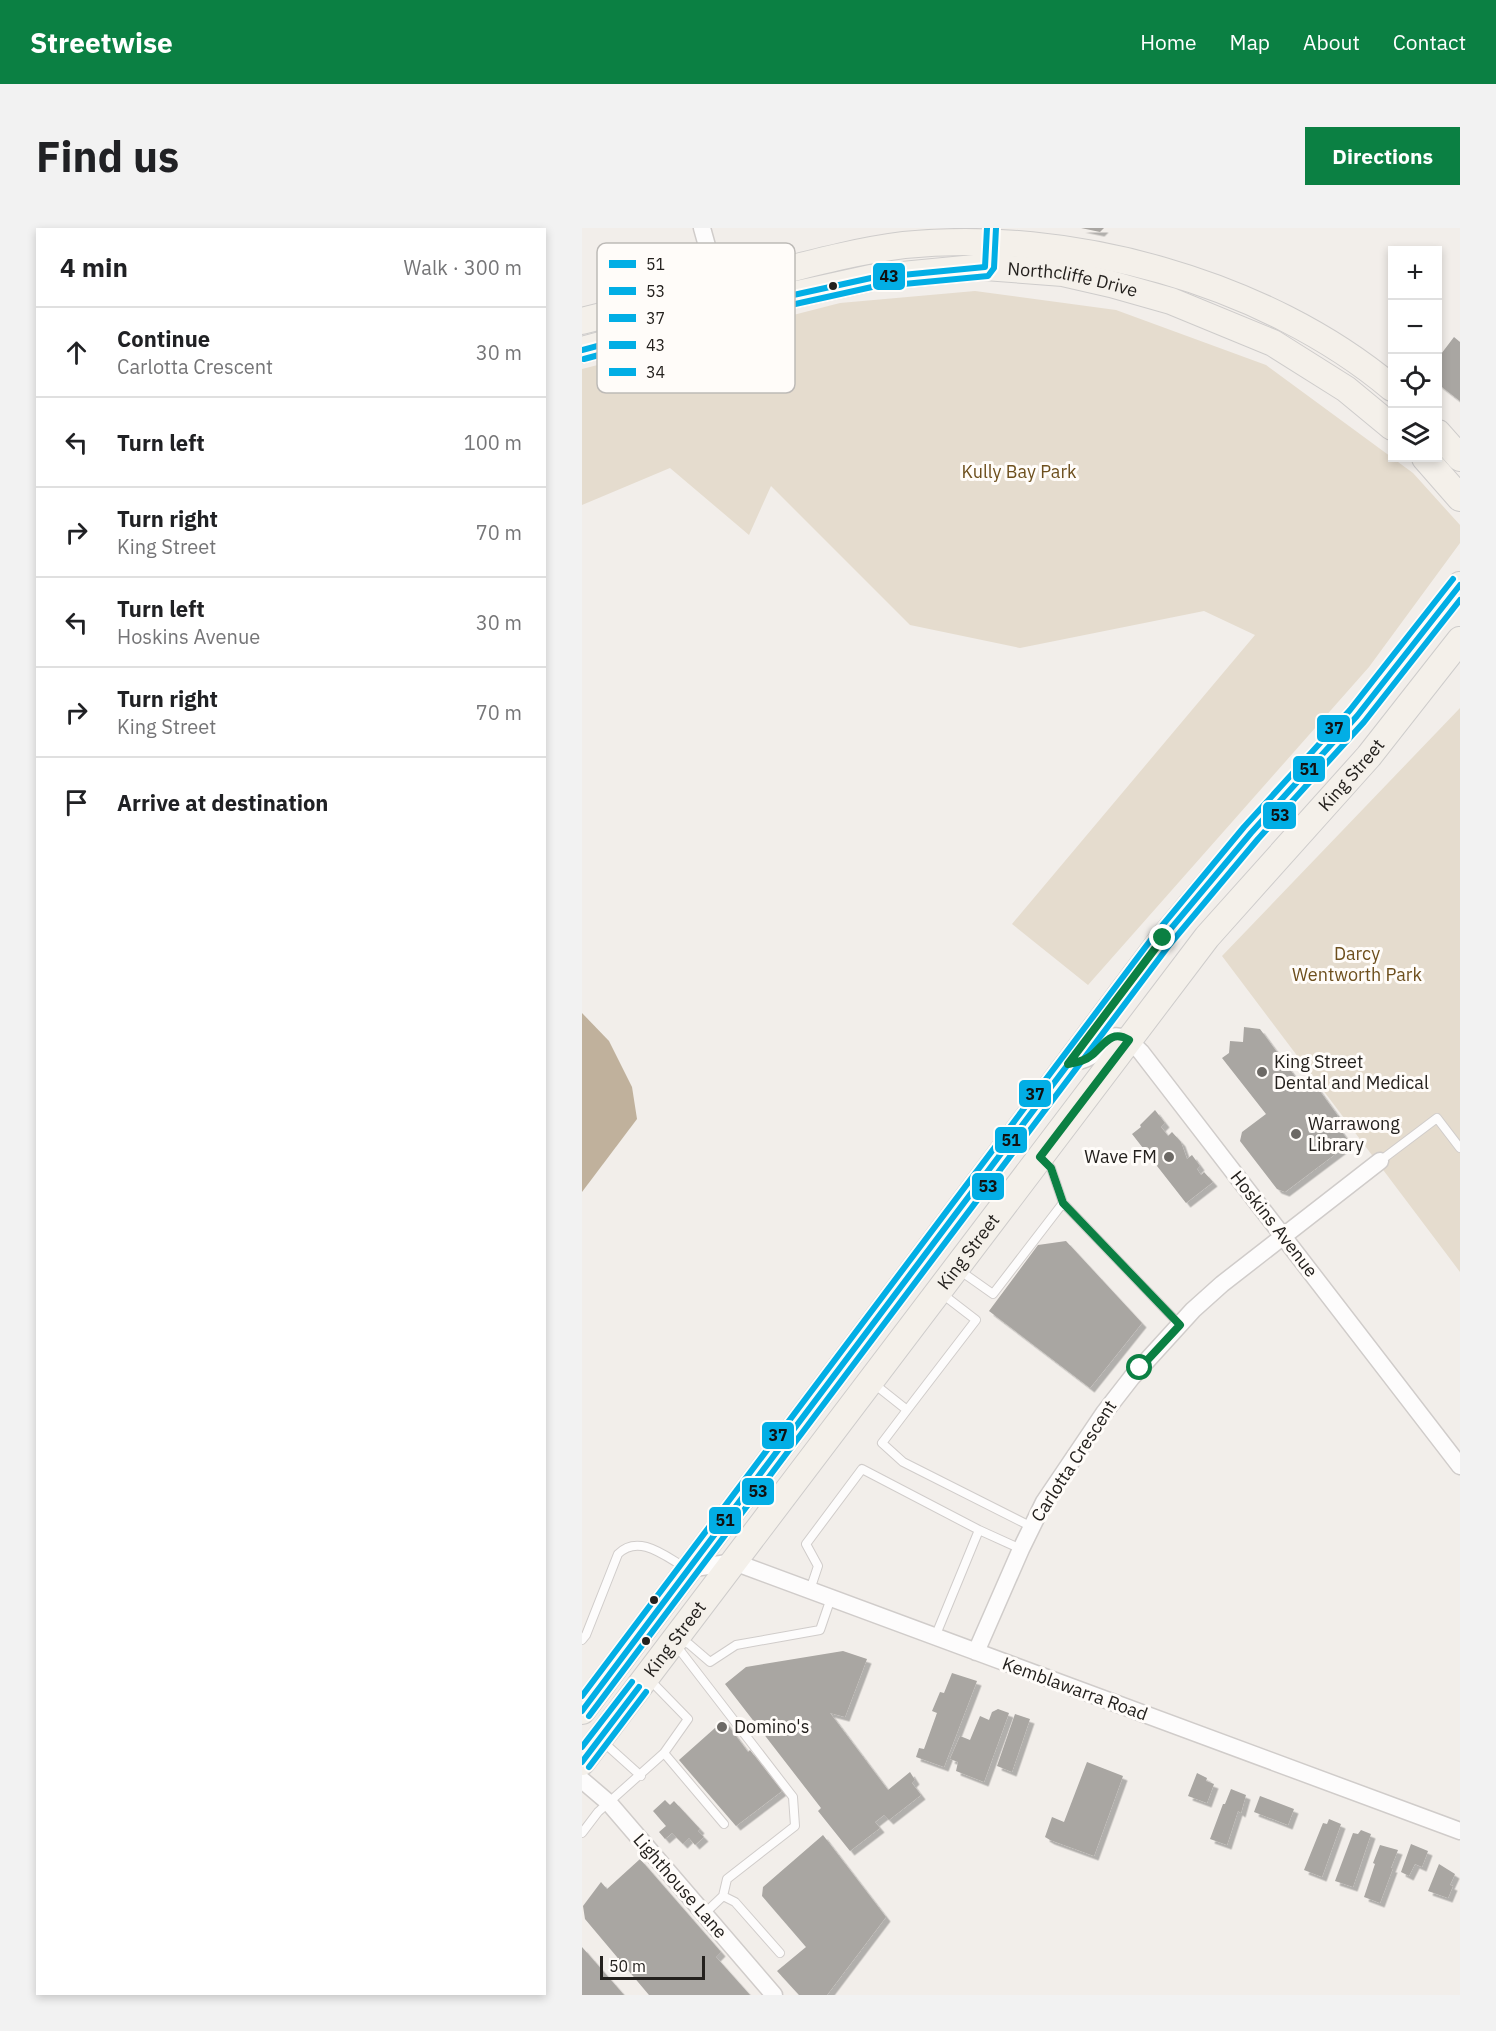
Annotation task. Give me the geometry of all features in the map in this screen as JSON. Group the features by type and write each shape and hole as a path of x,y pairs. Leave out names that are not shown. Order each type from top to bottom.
{"main road":[{"name":"Northcliffe Drive","path":"795,268 904,245 985,240 1093,252 1169,272 1278,314 1356,360 1388,385"},
{"name":"Northcliffe Drive","path":"795,296 871,278 985,267 1063,273 1111,284 1171,302 1273,343 1346,389 1388,424"},
{"name":"Northcliffe Drive","path":"582,321 597,317"},
{"name":"Northcliffe Drive","path":"582,350 597,346"},
{"path":"1442,438 1460,458"},
{"path":"1428,462 1460,498"},
{"name":"King Street","path":"582,1711 1189,905 1357,716 1460,585"},
{"name":"King Street","path":"582,1762 1227,912 1369,756 1460,640"}],"street":[{"path":"702,228 706,243"},
{"path":"1068,1064 1084,1060 1106,1040 1115,1036 1129,1040"},
{"name":"Hoskins Avenue","path":"1129,1040 1141,1052 1460,1466"},
{"name":"Carlotta Crescent","path":"976,1652 1021,1549 1050,1491 1104,1413 1136,1372 1222,1284 1380,1161"},
{"name":"Kemblawarra Road","path":"688,1569 734,1562 1460,1831"},
{"name":"Lighthouse Lane","path":"582,1780 609,1803 774,1995"}],"lane":[{"path":"1380,1161 1437,1118 1460,1148"},
{"path":"1040,1157 1051,1168 1063,1203 1180,1325"},
{"path":"956,1268 993,1294 1063,1203"},
{"path":"938,1291 976,1320 882,1443 903,1462 1032,1527"},
{"path":"871,1381 907,1410"},
{"path":"810,1590 818,1566 806,1544 862,1469 979,1530 1021,1549"},
{"path":"935,1637 979,1530"},
{"path":"582,1640 618,1554 626,1547 639,1545 648,1547 688,1569"},
{"path":"674,1640 688,1644 710,1662 736,1645 820,1630 831,1598"},
{"path":"674,1640 793,1797 795,1826 727,1879 723,1896 704,1914"},
{"path":"582,1833 598,1812 641,1776 664,1753 688,1719 646,1677"},
{"path":"600,1738 641,1776"},
{"path":"664,1753 724,1824"},
{"path":"723,1896 735,1902 780,1953"}],"green space":[{"name":"Kully Bay Park","path":"975,291 1116,310 1266,365 1388,455 1388,462 1398,462 1413,473 1460,525 1460,543 1369,667 1088,985 1012,924 1255,635 1204,611 1020,648 910,625 771,486 749,535 670,468 582,505 582,369 597,365 597,393 795,393 795,315 840,303"},
{"name":"Darcy Wentworth Park","path":"1460,708 1460,1272 1222,956"}],"shaded area":[{"path":"582,1013 609,1041 632,1087 637,1119 582,1192"}],"building":[{"path":"1081,228 1104,228 1100,232"},
{"path":"1454,337 1460,342 1460,401 1442,387 1442,353"},
{"path":"1244,1027 1260,1029 1302,1086 1311,1079 1338,1116 1333,1120 1350,1143 1285,1192 1277,1189 1240,1141 1242,1132 1266,1114 1222,1058 1229,1053 1230,1041 1243,1042"},
{"name":"Wave FM","path":"1155,1110 1165,1123 1161,1127 1168,1136 1172,1132 1181,1142 1187,1159 1192,1155 1200,1166 1197,1169 1201,1175 1204,1172 1213,1182 1186,1203 1132,1134"},
{"path":"1066,1241 1142,1323 1090,1388 989,1311 1038,1245"},
{"path":"843,1651 867,1659 845,1717 830,1713 888,1790 910,1772 915,1780 912,1783 921,1795 889,1820 884,1815 875,1822 880,1828 850,1851 818,1811 821,1808 725,1684 746,1667"},
{"path":"952,1673 977,1681 944,1767 916,1757 919,1748 924,1749 937,1713 932,1711 940,1692 944,1693"},
{"path":"998,1709 1009,1713 984,1782 956,1771 958,1762 950,1759 960,1736 970,1740 980,1716 989,1720 992,1712"},
{"path":"1015,1714 1030,1719 1012,1772 997,1766"},
{"path":"724,1720 782,1791 736,1826 679,1760"},
{"path":"1087,1762 1123,1776 1094,1856 1045,1837 1052,1817 1064,1822"},
{"path":"1197,1773 1207,1778 1206,1781 1214,1784 1207,1803 1188,1796"},
{"path":"1231,1789 1246,1795 1227,1845 1210,1839"},
{"path":"1260,1796 1294,1809 1288,1825 1254,1812"},
{"path":"665,1800 670,1805 674,1801 700,1829 698,1831 704,1837 695,1845 689,1838 683,1844 672,1833 665,1839 659,1832 666,1826 653,1811"},
{"path":"1329,1819 1341,1824 1322,1877 1304,1870 1323,1823 1327,1824"},
{"path":"1361,1830 1371,1834 1353,1887 1335,1881 1353,1833 1358,1834"},
{"path":"823,1835 886,1917 827,1995 799,1995 777,1971 806,1947 762,1896 763,1887"},
{"path":"1411,1844 1428,1851 1422,1867 1415,1864 1409,1876 1401,1872"},
{"path":"1380,1845 1398,1850 1380,1903 1364,1897"},
{"path":"640,1859 721,1952 716,1957 750,1995 649,1995 585,1919 583,1906 601,1882 607,1889"},
{"path":"1439,1864 1455,1874 1448,1898 1428,1891"},
{"path":"582,1947 624,1995 582,1995"}],"transit line":[{"name":"43","path":"795,295 871,278 985,267 987,228"},
{"name":"34","path":"795,304 872,287 988,276 994,268 996,228"},
{"name":"43","path":"582,350 597,346"},
{"name":"34","path":"584,359 597,356"},
{"name":"37","path":"582,1696 1156,933 1244,827 1350,710 1453,579"},
{"name":"51","path":"582,1711 1163,938 1251,833 1357,716 1460,585"},
{"name":"53","path":"589,1716 1170,944 1258,839 1364,722 1460,600"},
{"name":"37","path":"582,1747 632,1682"},
{"name":"51","path":"582,1762 639,1687"},
{"name":"53","path":"589,1767 646,1692"}],"place":[{"name":"King Street Dental and Medical","path":"1262,1072"},
{"name":"Warrawong Library","path":"1296,1134"},
{"name":"Wave FM","path":"1169,1157"},
{"name":"Domino's","path":"722,1727"}],"route":[{"path":"1140,1368 1180,1325 1063,1203 1051,1168 1040,1157 1129,1040 1115,1036 1106,1040 1084,1060 1068,1064 1163,938"}]}
